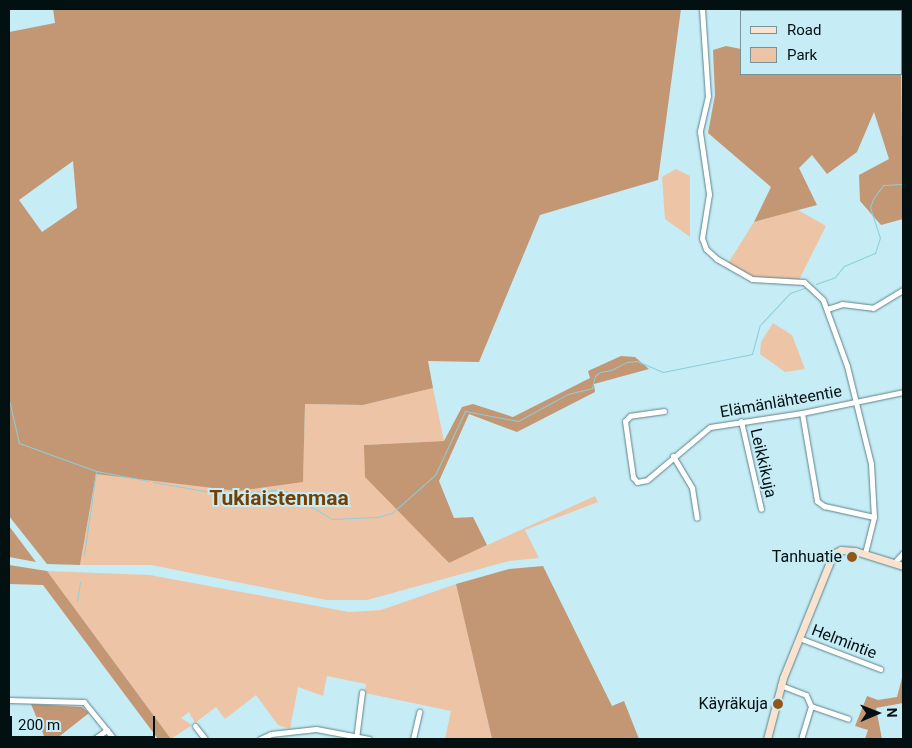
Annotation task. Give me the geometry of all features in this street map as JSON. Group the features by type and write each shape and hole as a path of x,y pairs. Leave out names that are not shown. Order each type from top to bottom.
{"street":[{"path":"702,9 708,96 700,132 709,194 702,230 706,249 752,279 804,282 816,290 826,309 847,366 871,464 874,517 865,552"},
{"path":"826,309 842,304 869,308 903,290"},
{"name":"Elämänlähteentie","path":"664,411 630,416 625,420 633,479 645,481 702,430 741,421 802,413 903,392"},
{"path":"802,413 817,501 824,506 874,517"},
{"name":"Leikkikuja","path":"741,421 761,509"},
{"path":"673,456 692,488 698,518"},
{"path":"767,739 780,685 828,562 834,553 843,550 865,552 903,566"},
{"path":"896,562 903,553"},
{"name":"Helmintie","path":"798,638 880,669"},
{"path":"780,685 806,695 811,706 801,739"},
{"path":"356,738 362,692"},
{"path":"9,700 84,702 114,739"},
{"path":"811,706 848,719"},
{"path":"414,739 419,712"},
{"path":"195,726 205,739"},
{"path":"260,739 271,734 313,729 369,739"},
{"path":"94,739 107,730"}],"green space":[{"path":"676,169 690,176 690,237 665,219 662,177"},
{"path":"798,210 826,226 798,282 752,279 727,265 754,222"},
{"path":"773,323 792,335 805,369 785,372 760,354 761,342"},
{"path":"433,388 444,441 364,445 448,563 595,496 598,502 525,530 539,558 509,561 367,600 326,600 151,565 80,565 96,474 303,481 305,404 363,405"},
{"path":"47,571 150,575 349,612 381,610 456,584 492,739 445,739 451,711 365,693 366,684 327,676 323,696 298,687 290,729 278,725 256,695 225,719 216,707 195,723 189,712 181,718 192,725 171,739"}],"shaded area":[{"path":"53,9 681,9 658,180 540,215 479,362 428,361 433,388 363,405 305,404 303,482 238,491 96,474 80,565 47,564 9,516 9,32 55,23","holes":["73,161 77,208 42,232 19,200"]},
{"path":"786,9 903,9 903,53 902,10"},
{"path":"726,46 740,49 740,75 901,75 903,219 881,225 860,201 859,175 889,159 874,112 857,152 827,174 812,155 799,168 817,205 754,222 771,187 708,133 715,95 713,50"},
{"path":"621,356 635,357 649,369 594,384 595,392 517,432 469,414 439,481 454,518 473,517 487,545 449,563 365,477 364,445 444,441 462,407 473,404 513,417 590,378 588,371"},
{"path":"9,526 36,562 9,557"},
{"path":"9,565 47,571 171,739 158,739 43,585 9,584"},
{"path":"543,566 612,706 624,701 639,739 492,739 456,584 509,569"},
{"path":"903,674 903,703 876,708 882,739 865,739 868,730 855,726 867,696 878,700 897,697"},
{"path":"31,704 82,707 89,713 56,739 40,739 44,736"}],"waterway":[{"path":"816,284 835,277 844,266 875,253 880,238 870,207 873,199 883,185 903,184"},
{"path":"153,482 228,495 282,489 332,519 377,517 392,513 435,475 465,411 518,421 568,394 592,388 595,376 600,372 611,370 627,362 637,361 663,372 752,354 760,325 790,293 807,287"},
{"path":"9,400 19,443 96,471 149,481"},
{"path":"84,555 96,472"},
{"path":"77,601 80,582"}],"place":[{"name":"Tanhuatie","path":"852,557"},
{"name":"Käyräkuja","path":"778,704"}],"district":[{"name":"Tukiaistenmaa","path":"279,498"}]}
